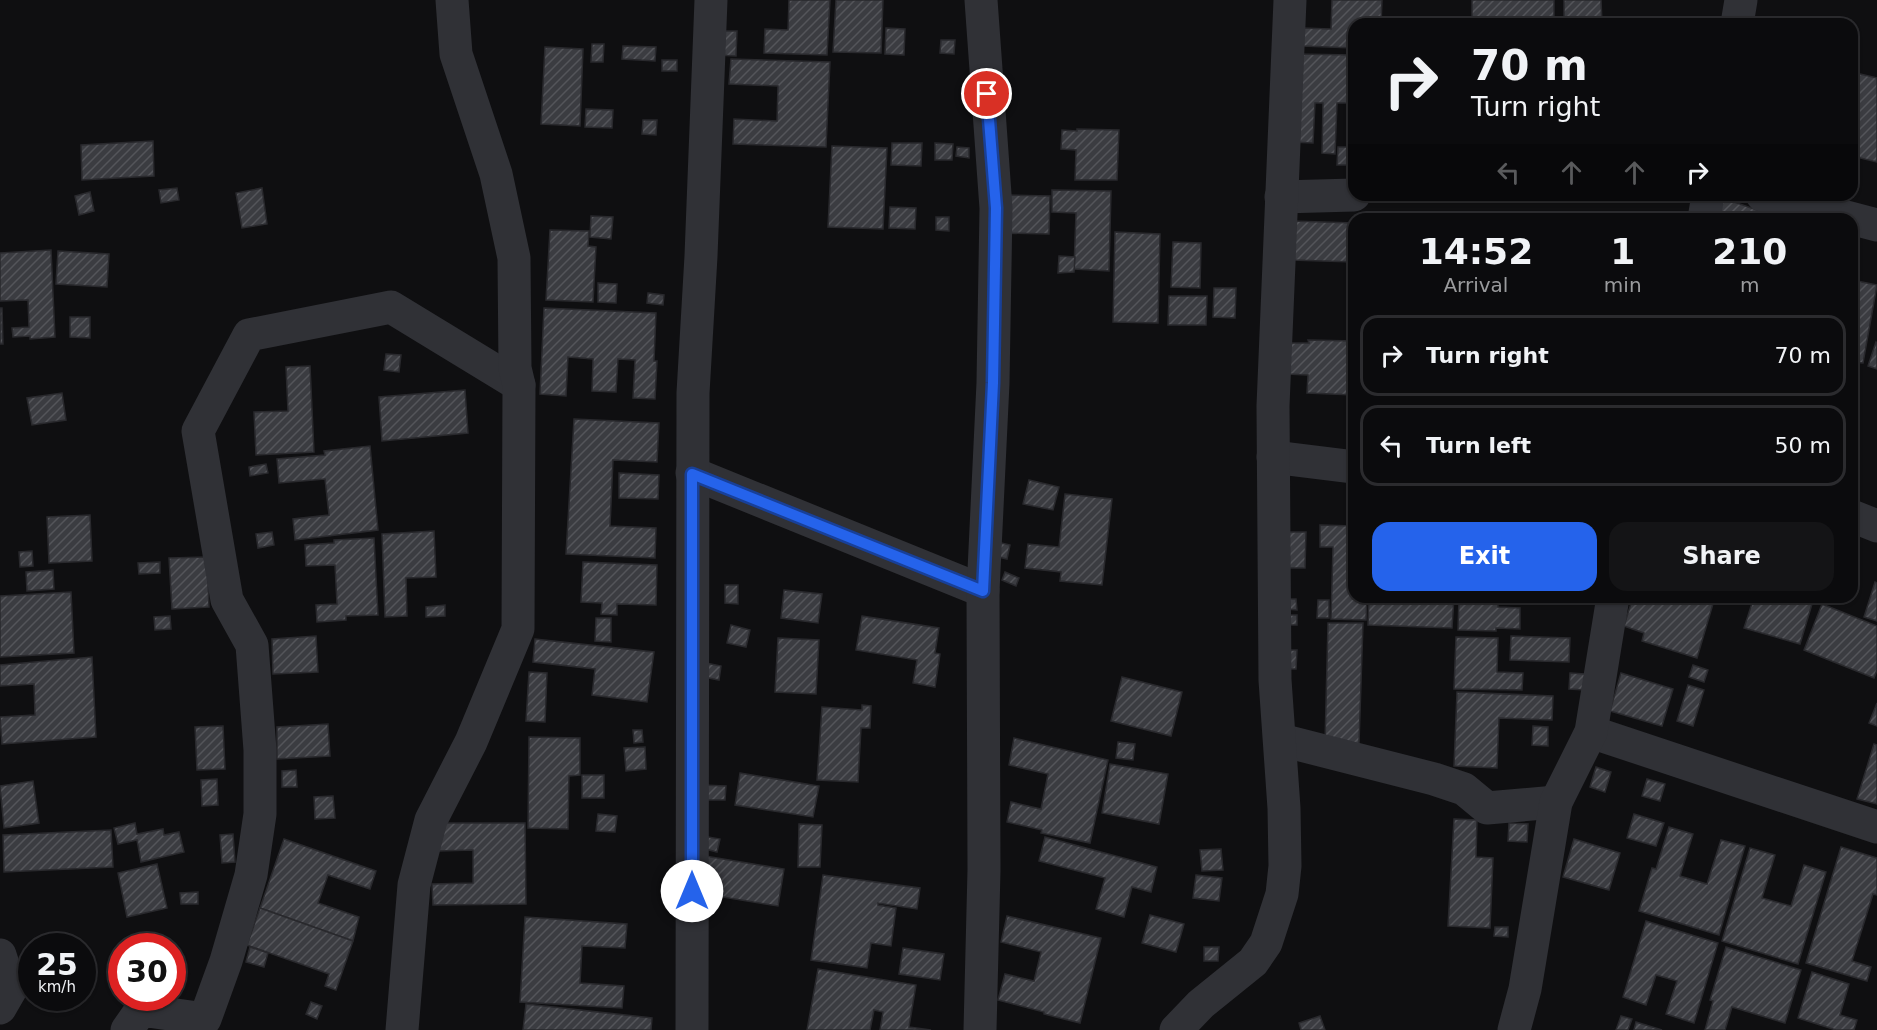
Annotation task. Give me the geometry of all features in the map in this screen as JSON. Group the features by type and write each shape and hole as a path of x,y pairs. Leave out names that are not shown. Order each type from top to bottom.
{"street":[{"path":"402,1030 414,885 431,820 471,742 518,629 519,385 515,368 514,258 496,174 456,54 452,0"},
{"path":"692,1030 693,393 711,0"},
{"path":"980,1030 984,870 983,591 993,383 996,208 981,0"},
{"path":"1176,1030 1201,1004 1253,962 1266,943 1282,894 1285,866 1281,740 1275,680 1273,406 1290,0"},
{"path":"1738,18 1741,0"},
{"path":"1281,197 1348,195"},
{"path":"1785,201 1831,213"},
{"path":"1858,220 1877,225"},
{"path":"127,1030 141,1010 205,1020 226,961 251,875 260,814 260,750 252,645 227,600 198,431 249,335 391,307 519,385"},
{"path":"1273,457 1348,466"},
{"path":"692,474 983,591"},
{"path":"1858,518 1877,526"},
{"path":"1521,1028 1525,989 1556,802 1591,732 1612,603"},
{"path":"1591,732 1877,827"},
{"path":"1281,740 1434,779 1464,789 1487,808 1556,802"},
{"path":"0,955 11,989 0,1008"}],"building":[{"path":"789,0 830,0 827,55 764,53 765,29 788,30"},
{"path":"836,0 883,0 881,53 833,52"},
{"path":"1332,0 1382,0 1381,18 1348,18 1348,48 1302,46 1303,28 1331,29"},
{"path":"1472,0 1554,0 1554,18 1472,18"},
{"path":"1564,0 1601,0 1602,18 1564,18"},
{"path":"886,28 905,29 904,55 885,54"},
{"path":"716,31 737,31 736,56 715,55"},
{"path":"941,40 955,40 954,54 940,53"},
{"path":"592,44 604,44 603,62 591,62"},
{"path":"623,46 656,47 655,61 622,59"},
{"path":"545,47 583,49 580,126 541,124"},
{"path":"1294,54 1348,55 1348,103 1337,103 1335,154 1322,153 1323,103 1315,103 1313,143 1291,142"},
{"path":"731,59 830,62 826,147 733,144 734,119 777,121 778,86 729,84"},
{"path":"662,60 677,60 677,71 662,71"},
{"path":"1858,73 1877,78 1877,162 1858,157"},
{"path":"586,109 613,110 612,128 585,127"},
{"path":"643,120 657,120 656,135 642,134"},
{"path":"1077,129 1119,130 1117,180 1075,180 1076,150 1061,149 1062,130 1077,131"},
{"path":"153,141 154,176 82,180 81,145"},
{"path":"892,143 922,143 921,166 891,165"},
{"path":"935,143 953,144 952,160 935,160"},
{"path":"832,146 887,148 883,229 828,227"},
{"path":"957,147 969,148 969,158 956,156"},
{"path":"1338,147 1348,147 1348,165 1337,165"},
{"path":"177,188 179,200 161,203 159,190"},
{"path":"262,188 267,224 242,228 236,193"},
{"path":"1052,190 1111,191 1109,271 1074,269 1076,213 1052,212"},
{"path":"90,192 94,211 79,215 75,196"},
{"path":"1000,195 1050,196 1049,234 998,233"},
{"path":"1722,201 1731,201 1765,213 1717,213"},
{"path":"890,207 916,208 915,229 889,228"},
{"path":"1471,212 1495,213 1471,213"},
{"path":"591,216 613,217 611,239 590,237"},
{"path":"936,217 949,217 949,231 936,230"},
{"path":"1292,221 1348,223 1348,262 1291,260"},
{"path":"550,230 589,231 588,246 596,247 593,302 546,300"},
{"path":"1115,232 1160,234 1158,323 1113,322"},
{"path":"1173,242 1201,243 1200,288 1171,287"},
{"path":"51,250 55,337 30,339 30,336 13,337 12,328 29,327 28,300 0,301 0,253"},
{"path":"58,251 109,254 107,287 56,284"},
{"path":"1059,256 1075,257 1074,272 1058,273"},
{"path":"1858,281 1877,285 1863,363 1858,363"},
{"path":"598,283 617,284 616,303 598,302"},
{"path":"1214,288 1236,288 1235,318 1213,317"},
{"path":"648,293 664,295 663,305 647,303"},
{"path":"1169,296 1207,296 1206,325 1168,325"},
{"path":"0,308 2,308 3,344 0,344"},
{"path":"544,308 656,313 655,399 633,398 635,360 618,359 616,392 592,391 593,359 568,357 566,396 540,394"},
{"path":"70,317 90,317 90,338 70,337"},
{"path":"1308,340 1348,341 1348,395 1307,393 1308,375 1287,374 1288,343 1309,343"},
{"path":"1877,343 1877,369 1868,366"},
{"path":"386,354 401,355 399,372 384,370"},
{"path":"310,366 314,452 256,455 254,412 288,411 286,367"},
{"path":"465,390 468,433 382,441 379,397"},
{"path":"62,393 66,420 32,425 27,398"},
{"path":"574,419 659,423 657,462 613,460 610,526 656,528 655,558 566,554"},
{"path":"370,446 378,530 295,540 293,519 329,515 325,479 279,483 277,459 325,455 324,451"},
{"path":"266,464 268,473 250,476 249,467"},
{"path":"619,473 659,475 658,499 619,498"},
{"path":"1029,480 1059,487 1053,510 1023,504"},
{"path":"1065,494 1112,499 1102,585 1060,581 1061,572 1025,568 1028,544 1059,547"},
{"path":"90,515 92,561 49,563 47,517"},
{"path":"1320,525 1348,526 1348,603 1367,603 1366,620 1331,619 1333,547 1320,547"},
{"path":"434,531 436,577 406,578 407,616 385,617 382,534"},
{"path":"272,532 274,545 258,548 256,534"},
{"path":"1289,532 1306,532 1305,568 1288,568"},
{"path":"374,538 378,615 346,616 346,620 317,622 316,605 337,604 335,565 306,566 305,545 334,543 334,540"},
{"path":"993,541 1010,545 1007,559 990,555"},
{"path":"32,551 33,566 20,567 19,552"},
{"path":"207,557 209,607 172,609 169,558"},
{"path":"160,562 160,573 139,574 138,563"},
{"path":"583,562 657,565 656,605 617,604 617,615 601,614 602,603 581,602"},
{"path":"53,570 54,589 27,591 26,572"},
{"path":"1005,572 1019,578 1016,586 1002,580"},
{"path":"1875,582 1877,583 1877,621 1864,617"},
{"path":"725,585 738,585 738,604 725,603"},
{"path":"784,590 822,594 818,623 781,618"},
{"path":"71,592 74,653 0,657 0,596"},
{"path":"1286,599 1296,599 1297,610 1286,609"},
{"path":"1318,600 1329,600 1329,618 1317,618"},
{"path":"1369,603 1454,603 1452,628 1368,625"},
{"path":"1459,603 1498,603 1498,607 1520,608 1520,629 1458,630"},
{"path":"1631,603 1713,603 1697,658 1642,641 1644,633 1624,626"},
{"path":"1752,603 1812,604 1800,644 1744,628"},
{"path":"1822,604 1877,626 1877,670 1874,678 1804,650"},
{"path":"445,605 445,616 426,617 426,607"},
{"path":"1284,615 1297,615 1297,625 1285,625"},
{"path":"170,616 171,629 155,630 154,617"},
{"path":"862,616 939,628 935,653 940,654 935,687 913,683 917,660 856,650"},
{"path":"596,618 611,618 611,642 595,641"},
{"path":"1328,623 1363,623 1359,744 1325,743"},
{"path":"731,625 750,630 746,647 727,643"},
{"path":"316,636 318,672 273,674 272,639"},
{"path":"1511,636 1570,638 1569,662 1510,660"},
{"path":"1456,637 1498,638 1497,672 1523,673 1522,690 1454,689"},
{"path":"778,638 819,640 816,694 775,692"},
{"path":"535,639 654,652 647,702 592,695 595,669 533,662"},
{"path":"1286,650 1297,650 1296,669 1286,669"},
{"path":"92,657 96,737 2,744 0,717 35,715 34,684 0,686 0,665"},
{"path":"706,663 721,666 719,680 703,677"},
{"path":"1693,665 1708,670 1704,682 1689,677"},
{"path":"529,672 547,673 545,722 526,721"},
{"path":"1570,673 1585,674 1585,690 1569,689"},
{"path":"1621,673 1673,689 1662,726 1610,711"},
{"path":"1122,677 1182,692 1171,736 1111,721"},
{"path":"1688,685 1704,690 1693,726 1677,721"},
{"path":"1457,692 1553,696 1552,720 1499,718 1497,768 1454,766"},
{"path":"1877,703 1877,726 1869,723"},
{"path":"862,705 871,706 870,728 861,728 858,782 817,780 822,707 862,710"},
{"path":"328,724 330,756 277,759 277,727"},
{"path":"223,726 225,769 197,770 195,727"},
{"path":"1533,726 1548,727 1548,746 1532,745"},
{"path":"633,730 642,730 643,742 634,743"},
{"path":"529,737 580,738 580,775 569,776 568,829 528,828"},
{"path":"1014,738 1108,760 1090,843 1041,833 1042,830 1007,822 1011,802 1041,809 1048,774 1009,765"},
{"path":"1118,742 1135,744 1133,760 1116,758"},
{"path":"1874,744 1877,745 1877,804 1857,799"},
{"path":"645,747 646,769 626,771 624,748"},
{"path":"1110,764 1168,774 1159,824 1102,813"},
{"path":"1596,767 1611,772 1605,792 1590,787"},
{"path":"296,770 297,787 282,787 282,771"},
{"path":"740,773 819,786 813,817 735,805"},
{"path":"582,775 604,775 604,798 582,798"},
{"path":"217,779 218,805 202,806 201,780"},
{"path":"1647,779 1665,784 1660,801 1642,796"},
{"path":"33,781 39,823 4,828 0,786"},
{"path":"702,785 726,786 725,800 702,800"},
{"path":"333,796 335,818 315,819 314,797"},
{"path":"598,814 617,816 615,832 596,831"},
{"path":"1634,814 1664,823 1656,846 1627,838"},
{"path":"1454,819 1477,820 1476,857 1493,858 1490,928 1448,926"},
{"path":"135,823 137,834 163,829 164,835 179,832 184,852 141,862 137,840 118,844 114,828"},
{"path":"439,823 525,823 526,904 433,905 432,884 473,883 473,850 439,851"},
{"path":"1509,823 1528,824 1527,842 1508,841"},
{"path":"799,824 822,825 820,867 798,867"},
{"path":"1669,827 1693,834 1680,876 1707,884 1721,840 1745,846 1719,935 1639,911 1652,868 1656,869"},
{"path":"111,830 113,867 4,872 3,835"},
{"path":"233,834 235,862 222,863 220,835"},
{"path":"708,837 720,839 717,852 705,849"},
{"path":"1045,837 1157,867 1151,892 1132,887 1124,917 1096,909 1105,878 1039,861"},
{"path":"284,839 376,871 370,889 328,875 318,903 359,917 353,941 260,908"},
{"path":"1574,839 1620,853 1609,890 1563,877"},
{"path":"1841,847 1877,858 1877,895 1873,894 1852,961 1871,967 1867,981 1806,963"},
{"path":"1750,848 1775,855 1762,898 1791,906 1804,865 1826,872 1798,964 1722,941"},
{"path":"1221,849 1223,870 1202,871 1200,850"},
{"path":"705,856 784,869 778,906 698,893"},
{"path":"157,864 167,908 127,917 118,873"},
{"path":"823,875 920,888 917,909 878,903 878,905 896,908 891,946 871,943 867,968 811,960"},
{"path":"1196,875 1222,878 1219,901 1193,898"},
{"path":"198,892 198,904 181,904 180,893"},
{"path":"260,908 353,941 336,990 325,986 329,974 247,945"},
{"path":"1150,915 1184,924 1176,952 1142,943"},
{"path":"1007,916 1101,938 1080,1023 998,1000 1005,974 1034,981 1041,952 1001,942"},
{"path":"525,917 627,924 625,948 582,946 580,983 624,986 622,1008 520,1002"},
{"path":"1646,921 1718,943 1694,1023 1666,1014 1677,981 1656,975 1646,1005 1623,997"},
{"path":"1495,927 1508,927 1508,937 1494,936"},
{"path":"250,947 268,953 264,967 246,962"},
{"path":"1204,947 1219,947 1218,961 1204,961"},
{"path":"1726,947 1801,970 1785,1023 1732,1007 1725,1030 1705,1030 1713,1001 1710,1000"},
{"path":"903,948 944,954 940,980 899,974"},
{"path":"818,969 916,985 909,1027 931,1030 880,1030 883,1012 874,1010 870,1030 807,1030"},
{"path":"1812,972 1849,984 1840,1015 1857,1020 1854,1030 1836,1030 1798,1018"},
{"path":"311,1002 322,1006 317,1019 306,1014"},
{"path":"526,1004 652,1018 651,1030 523,1030"},
{"path":"1320,1016 1325,1030 1301,1030 1299,1023"},
{"path":"1621,1016 1632,1019 1628,1030 1616,1030"},
{"path":"1636,1022 1662,1030 1634,1030"}],"route":[{"path":"692,891 692,474 983,591 993,383 996,208 987,94"}]}
